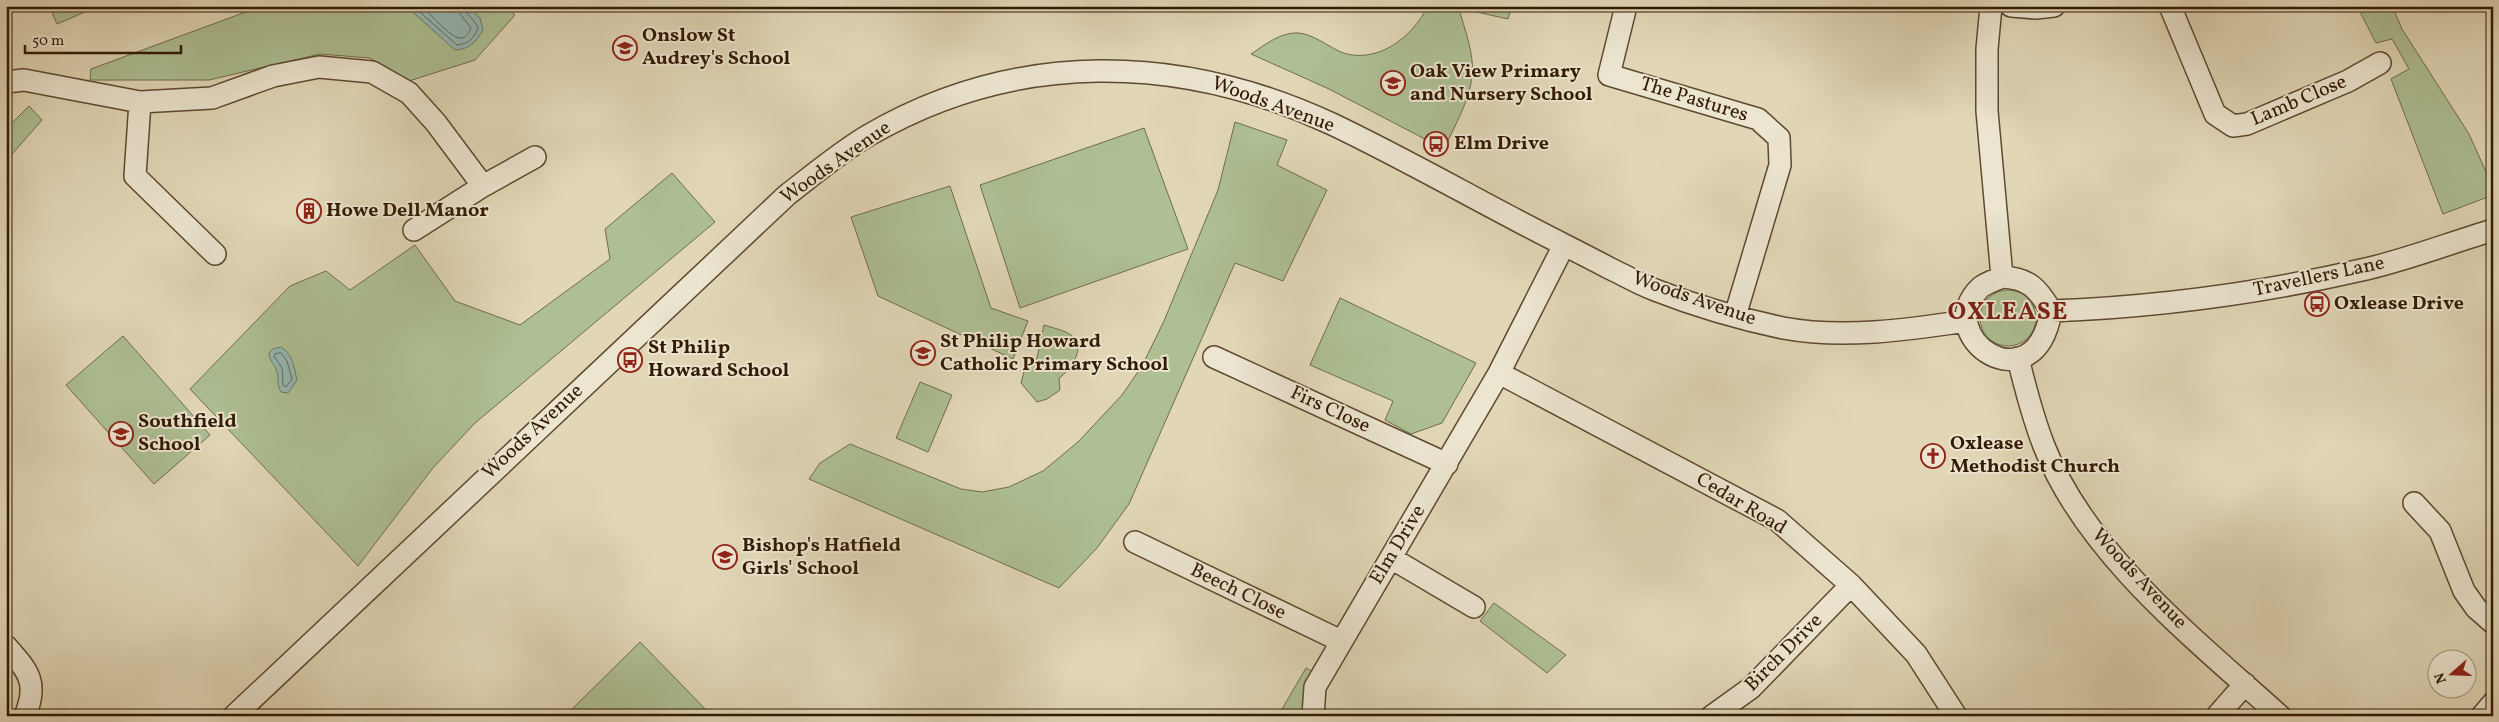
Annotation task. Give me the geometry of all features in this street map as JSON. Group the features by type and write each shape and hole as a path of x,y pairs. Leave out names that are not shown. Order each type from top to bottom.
{"street":[{"name":"The Pastures","path":"1626,6 1609,75 1758,119 1779,138 1780,165 1736,316"},
{"path":"1991,6 1987,49 1987,111 2002,277"},
{"path":"2011,6 2036,8 2054,6"},
{"name":"Lamb Close","path":"2170,6 2216,114 2233,126 2247,124 2311,97 2348,81 2380,63"},
{"path":"6,82 24,80 140,102 212,98 273,76 320,67 372,72 409,93 436,123 483,186"},
{"name":"Woods Avenue","path":"234,716 786,195 865,137 904,116 962,92 1040,75 1089,70 1139,71 1208,81 1247,92 1331,124 1653,290 1736,316 1784,328 1839,334 1966,321"},
{"path":"140,102 135,176 215,254"},
{"path":"414,230 483,186 535,157"},
{"name":"Travellers Lane","path":"2051,311 2180,302 2228,296 2366,269 2493,230"},
{"name":"Elm Drive","path":"1313,716 1315,687 1499,373 1564,245"},
{"path":"2002,277 2017,278 2036,288 2051,311 2044,340 2032,352 2018,358 1996,358 1983,352 1973,340 1966,321 1972,298 1982,286 2002,277"},
{"name":"Firs Close","path":"1214,357 1447,464"},
{"name":"Woods Avenue","path":"2018,358 2044,446 2064,487 2083,518 2146,593 2280,716"},
{"name":"Cedar Road","path":"1499,373 1777,520 1851,585 1916,654 1956,716"},
{"path":"2414,503 2440,531 2464,591 2476,608 2493,623"},
{"name":"Beech Close","path":"1135,542 1341,641"},
{"path":"1391,558 1474,607"},
{"name":"Birch Drive","path":"1712,716 1751,688 1851,585"},
{"path":"6,646 28,671 32,686 31,701 25,716"},
{"path":"2217,716 2245,684"},
{"path":"2482,716 2493,703"}],"green space":[{"path":"49,6 99,6 57,24"},
{"path":"262,6 505,6 515,15 475,60 409,81 370,58 320,54 209,80 90,80 91,69"},
{"path":"1428,6 1512,6 1508,19 1459,8 1471,51 1473,68 1464,105 1444,149 1329,89 1251,54 1267,43 1292,33 1306,34 1346,54 1364,55 1376,53 1387,49 1407,35"},
{"path":"2357,6 2392,6 2402,29 2469,134 2487,174 2493,172 2493,195 2443,214 2391,79 2409,69 2392,39 2376,43"},
{"path":"29,106 42,120 6,161 6,129"},
{"path":"1235,122 1287,140 1277,165 1327,190 1283,281 1235,263 1129,504 1097,548 1059,588 809,479 820,463 850,444 961,489 982,492 1009,487 1043,471 1078,442 1122,395 1142,366 1164,321 1218,190"},
{"path":"1144,128 1188,249 1020,308 980,185"},
{"path":"672,173 715,222 475,423 432,469 358,566 190,389 290,286 326,271 350,290 415,245 455,301 520,325 610,259 605,229"},
{"path":"950,186 991,308 1028,321 1013,359 878,296 851,217"},
{"path":"2008,290 2019,292 2028,298 2034,307 2036,318 2034,329 2028,338 2019,344 2008,346 1997,344 1988,338 1982,329 1980,318 1982,307 1988,298 1997,292"},
{"path":"1340,298 1476,363 1442,423 1411,434 1385,420 1393,401 1310,365"},
{"path":"1044,325 1062,330 1071,335 1076,340 1078,352 1068,370 1059,378 1060,390 1047,399 1037,402 1021,383 1025,368 1037,358"},
{"path":"123,336 210,435 154,484 66,385"},
{"path":"920,382 952,395 928,452 896,438"},
{"path":"1494,603 1566,655 1547,673 1480,621"},
{"path":"640,642 712,716 565,716"},
{"path":"1306,668 1314,672 1303,705 1305,716 1278,716"}],"water":[{"path":"406,6 467,6 480,18 483,30 472,44 455,50"},
{"path":"281,347 291,357 297,380 288,393 281,392 277,372 269,356 273,349"}],"place":[{"name":"Onslow St Audrey's School","path":"625,48"},
{"name":"Oak View Primary and Nursery School","path":"1393,83"},
{"name":"Elm Drive","path":"1436,144"},
{"name":"Howe Dell Manor","path":"309,211"},
{"name":"Oxlease Drive","path":"2317,304"},
{"name":"St Philip Howard Catholic Primary School","path":"923,353"},
{"name":"St Philip Howard School","path":"630,360"},
{"name":"Southfield School","path":"121,434"},
{"name":"Oxlease Methodist Church","path":"1933,456"},
{"name":"Bishop's Hatfield Girls' School","path":"725,557"}],"district":[{"name":"OXLEASE","path":"2008,312"}]}
